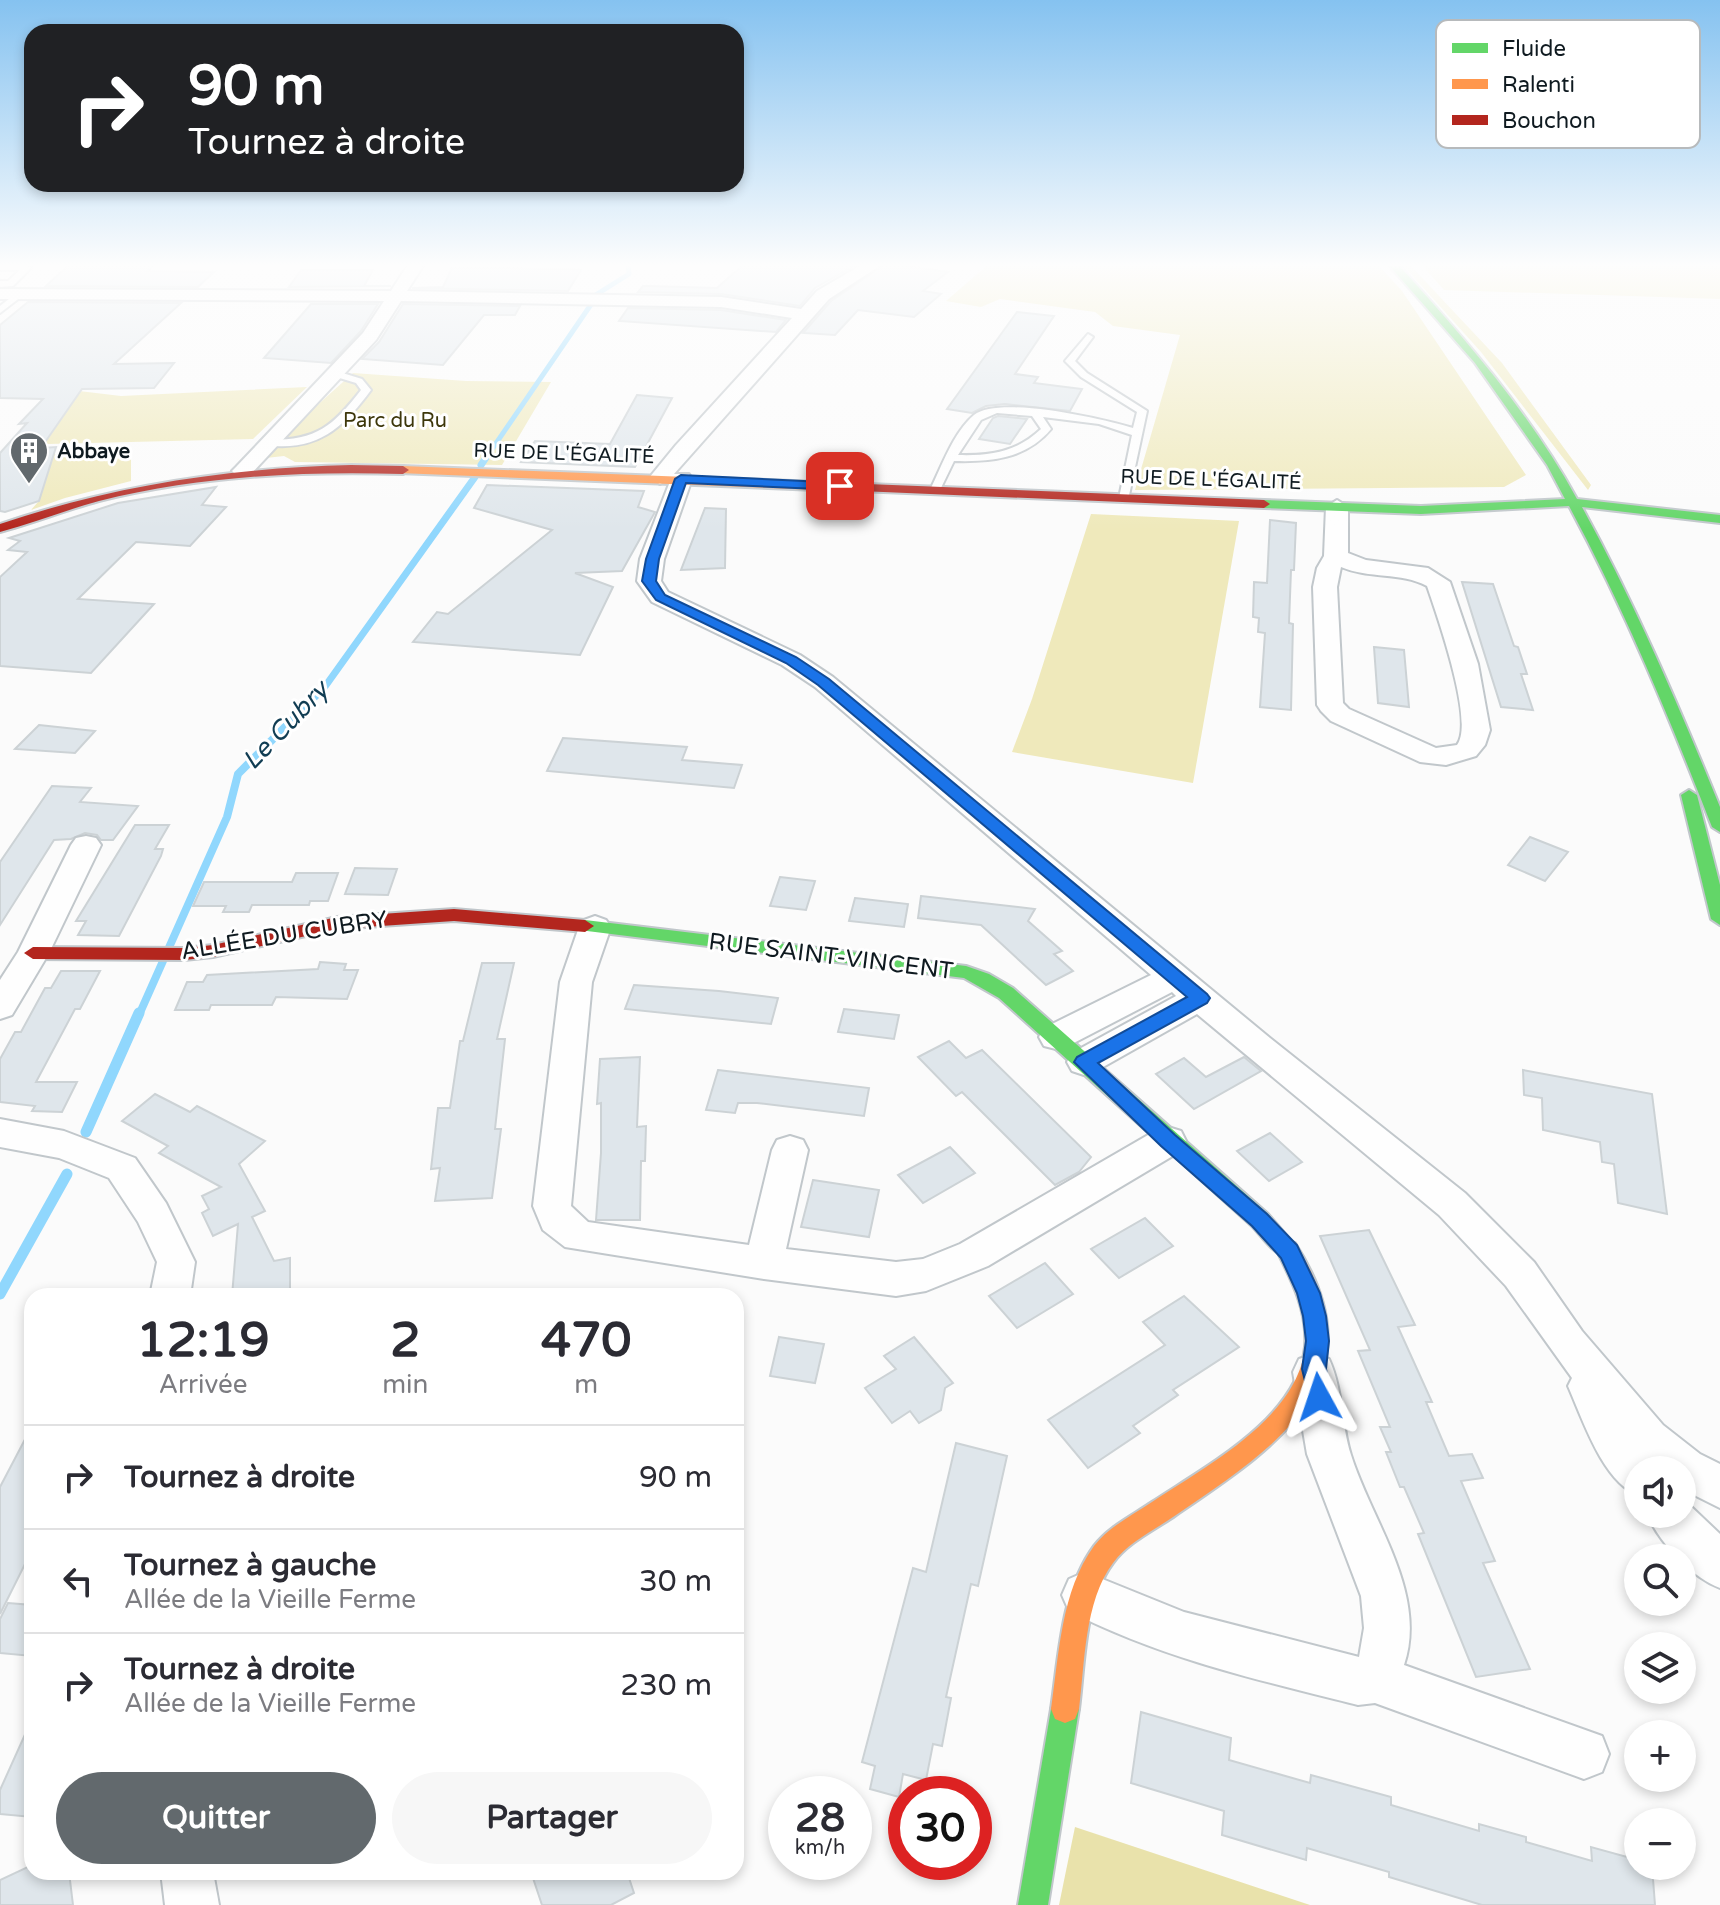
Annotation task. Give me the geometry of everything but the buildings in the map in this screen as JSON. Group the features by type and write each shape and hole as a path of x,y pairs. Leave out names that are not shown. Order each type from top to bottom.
{"street":[{"path":"243,471 356,352"},
{"path":"773,352 683,449 671,479 652,559 649,581 660,597 791,660 824,682 1174,977 1452,1204 1520,1274 1568,1344 1648,1439 1685,1468 1716,1484"},
{"path":"1471,352 1553,465 1574,502 1655,665 1720,827"},
{"name":"RUE DE L'ÉGALITÉ","path":"0,528 55,506 106,491 192,476 243,471 361,468 1421,510 1574,502 1720,522"},
{"path":"1336,556 1361,567 1420,573 1438,582 1465,664 1477,730 1476,741 1468,751 1443,757 1430,756 1340,715 1330,705 1325,587 1329,568 1336,556 1337,507"},
{"name":"RUE DE L'ÉGALITÉ","path":"1421,510 1530,524"},
{"path":"1561,528 1589,531 1720,522"},
{"path":"1655,665 1720,919"},
{"path":"0,1007 33,953 86,845"},
{"name":"ALLÉE DU CUBRY","path":"33,953 184,954 213,951 325,925 404,916 487,916"},
{"name":"RUE SAINT-VINCENT","path":"487,916 966,972 994,985 1260,1220 1289,1252 1309,1293 1315,1316 1318,1341 1314,1369"},
{"path":"595,927 576,982 552,1206 556,1219 579,1236 896,1279 937,1272 974,1255 1168,1141"},
{"path":"1056,1037 1174,977"},
{"path":"1084,1062 1200,998"},
{"path":"0,1133 64,1145 122,1168 153,1214 176,1262 171,1288"},
{"path":"764,1263 790,1150"},
{"path":"1568,1344 1612,1436 1625,1456"},
{"path":"1033,1905 1077,1632 1085,1595 1102,1556 1275,1429 1304,1393 1314,1369"},
{"path":"1314,1369 1329,1454 1384,1596 1389,1618 1389,1638 1375,1679"},
{"path":"1683,1528 1720,1566"},
{"path":"1085,1595 1126,1617 1163,1631 1358,1681 1375,1679 1584,1754"},
{"path":"188,1880 192,1905"}],"lane":[{"path":"1077,352 1070,361 1075,369 1142,411 1124,498"},
{"path":"270,443 300,441 338,426 366,390 359,381 336,374"},
{"path":"935,490 976,418 1002,410 1100,421 1137,433"},
{"path":"951,458 1010,454 1031,446 1046,429 1035,413"}],"green space":[{"path":"1175,352 1443,352 1526,475 1504,487 1135,490"},
{"path":"1481,352 1492,352 1502,363 1591,485 1588,490"},
{"name":"Parc du Ru","path":"353,373 466,381 551,382 502,465 295,462 284,456 266,458 263,454"},
{"path":"307,387 253,439 48,444 38,439 79,391 121,396"},
{"path":"54,454 131,456 131,481 31,510 38,502"},
{"path":"1091,514 1239,521 1193,783 1012,752"}],"shaded area":[{"path":"1075,1827 1310,1905 1059,1905"}],"waterway":[{"name":"Le Cubry","path":"486,458 559,352"},
{"name":"Le Cubry","path":"481,465 487,456"},
{"name":"Le Cubry","path":"139,1015 227,817 238,774 324,688 475,477"},
{"name":"Le Cubry","path":"86,1132 139,1013"},
{"name":"Le Cubry","path":"0,1294 67,1174"}],"traffic: fast":[{"path":"1471,352 1553,465 1608,566 1655,665 1720,827"},
{"path":"1264,504 1421,510 1574,502 1720,519"},
{"path":"1689,795 1720,919"},
{"path":"585,926 966,972 983,978 1006,993 1260,1220 1287,1249"},
{"path":"1033,1905 1065,1709"}],"traffic: slow":[{"path":"403,470 817,486"},
{"path":"1065,1709 1080,1609 1102,1556 1120,1539 1242,1456 1293,1407 1309,1378 1317,1346 1313,1310 1303,1278 1287,1249"}],"traffic: jam":[{"path":"0,528 98,498 198,479 300,470 403,470"},
{"path":"817,486 1264,504"},
{"path":"33,953 184,954 213,951 337,923 454,915 585,926"}],"place":[{"name":"Abbaye","path":"29,485"}],"route":[{"path":"840,486 681,479 652,559 649,581 660,597 791,660 824,682 1200,998 1084,1062 1168,1141 1260,1220 1289,1252 1309,1293 1315,1316 1318,1341 1314,1369 1319,1397"}]}
